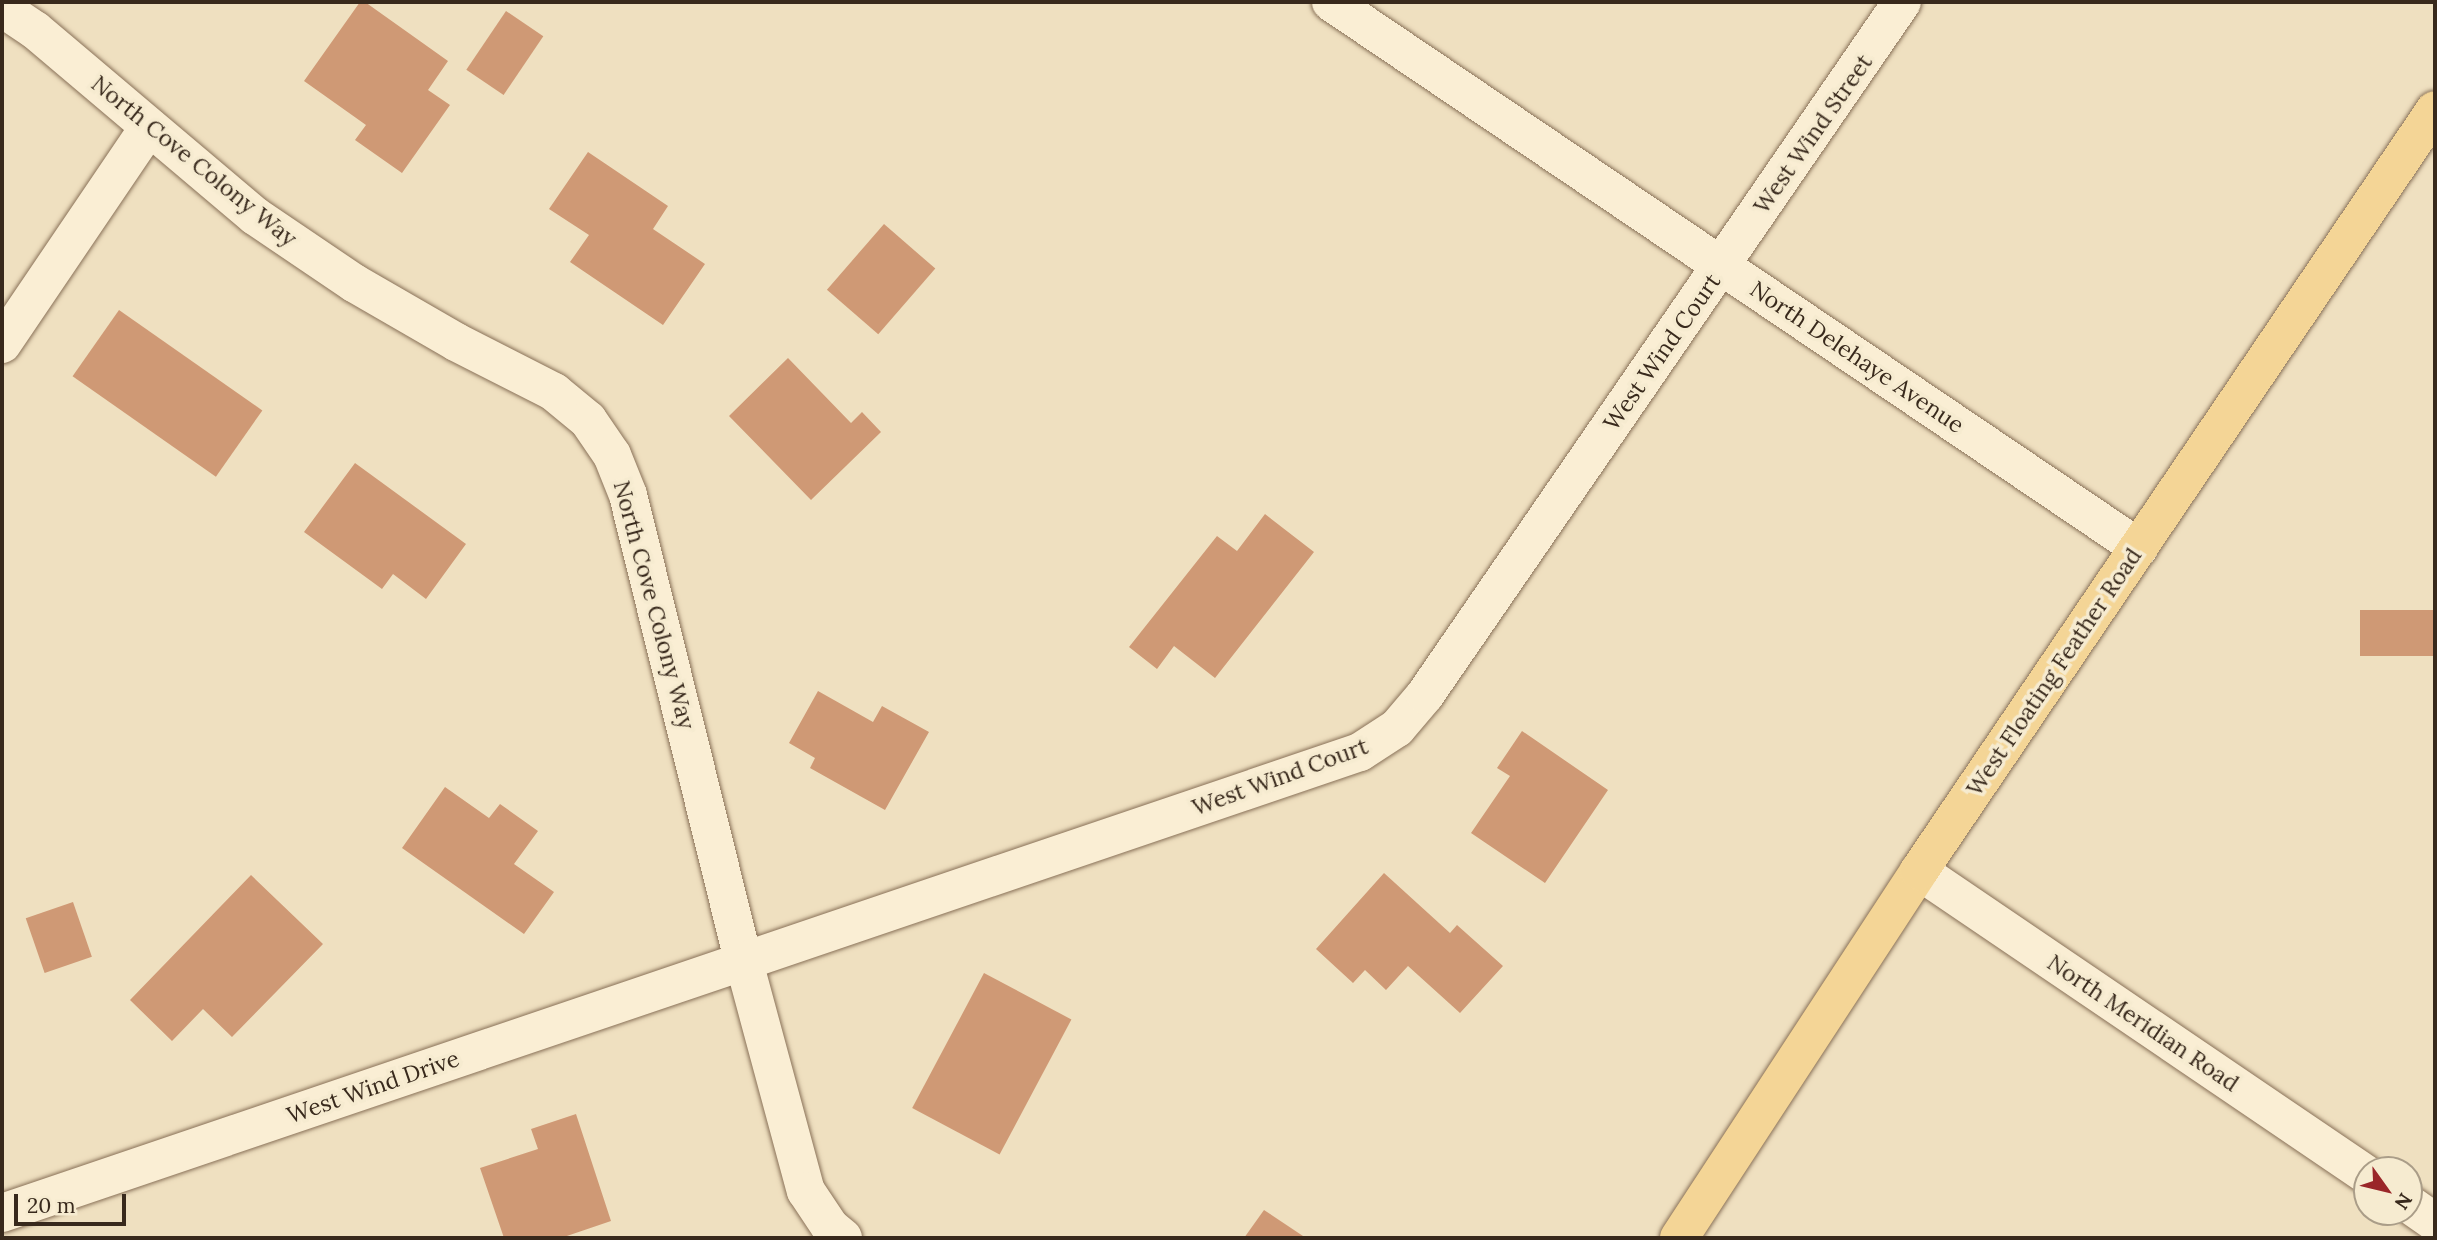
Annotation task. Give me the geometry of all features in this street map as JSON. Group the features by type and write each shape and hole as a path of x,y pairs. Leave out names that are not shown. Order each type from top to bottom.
{"main road":[{"name":"West Floating Feather Road","path":"1679,1238 1919,871 2435,110"}],"street":[{"name":"North Delehaye Avenue","path":"1331,2 2139,548"},
{"name":"West Wind Street","path":"1722,266 1902,2"},
{"name":"North Cove Colony Way","path":"2,8 35,30 256,216 354,283 456,342 554,392 588,420 606,446 628,495 744,962 806,1191 830,1227 843,1238"},
{"path":"2,344 149,127"},
{"name":"West Wind Court","path":"744,962 1360,752 1397,728 1439,674 1722,266"},
{"name":"North Meridian Road","path":"1919,871 2353,1166"},
{"name":"West Wind Drive","path":"2,1213 744,962"}],"building":[{"path":"360,2 365,2 448,61 428,90 450,105 402,173 355,140 366,125 304,81"},
{"path":"506,11 543,36 504,95 466,70"},
{"path":"588,152 668,206 653,229 705,264 663,325 570,262 589,235 549,209"},
{"path":"884,224 935,269 878,334 827,290"},
{"path":"119,310 262,410 216,477 73,376"},
{"path":"788,358 851,423 862,412 881,432 811,500 729,416"},
{"path":"355,463 466,544 426,599 393,574 382,589 304,532"},
{"path":"1265,514 1314,552 1215,678 1174,646 1157,669 1129,647 1217,536 1237,551"},
{"path":"2360,610 2435,610 2435,656 2360,656"},
{"path":"818,691 873,722 882,706 929,732 885,810 810,768 815,758 789,743"},
{"path":"1522,731 1608,790 1545,883 1471,833 1510,776 1497,768"},
{"path":"445,787 489,818 500,804 538,831 514,864 554,892 524,934 402,848"},
{"path":"1384,873 1450,933 1457,925 1503,966 1460,1013 1408,966 1386,990 1365,970 1353,983 1316,949"},
{"path":"251,875 323,944 232,1037 203,1009 172,1041 130,1000"},
{"path":"73,902 92,957 45,973 26,918"},
{"path":"984,973 1071,1019 1000,1155 912,1108"},
{"path":"576,1114 611,1221 561,1238 504,1238 480,1168 538,1149 531,1129"},
{"path":"1264,1210 1306,1238 1244,1238"}]}
